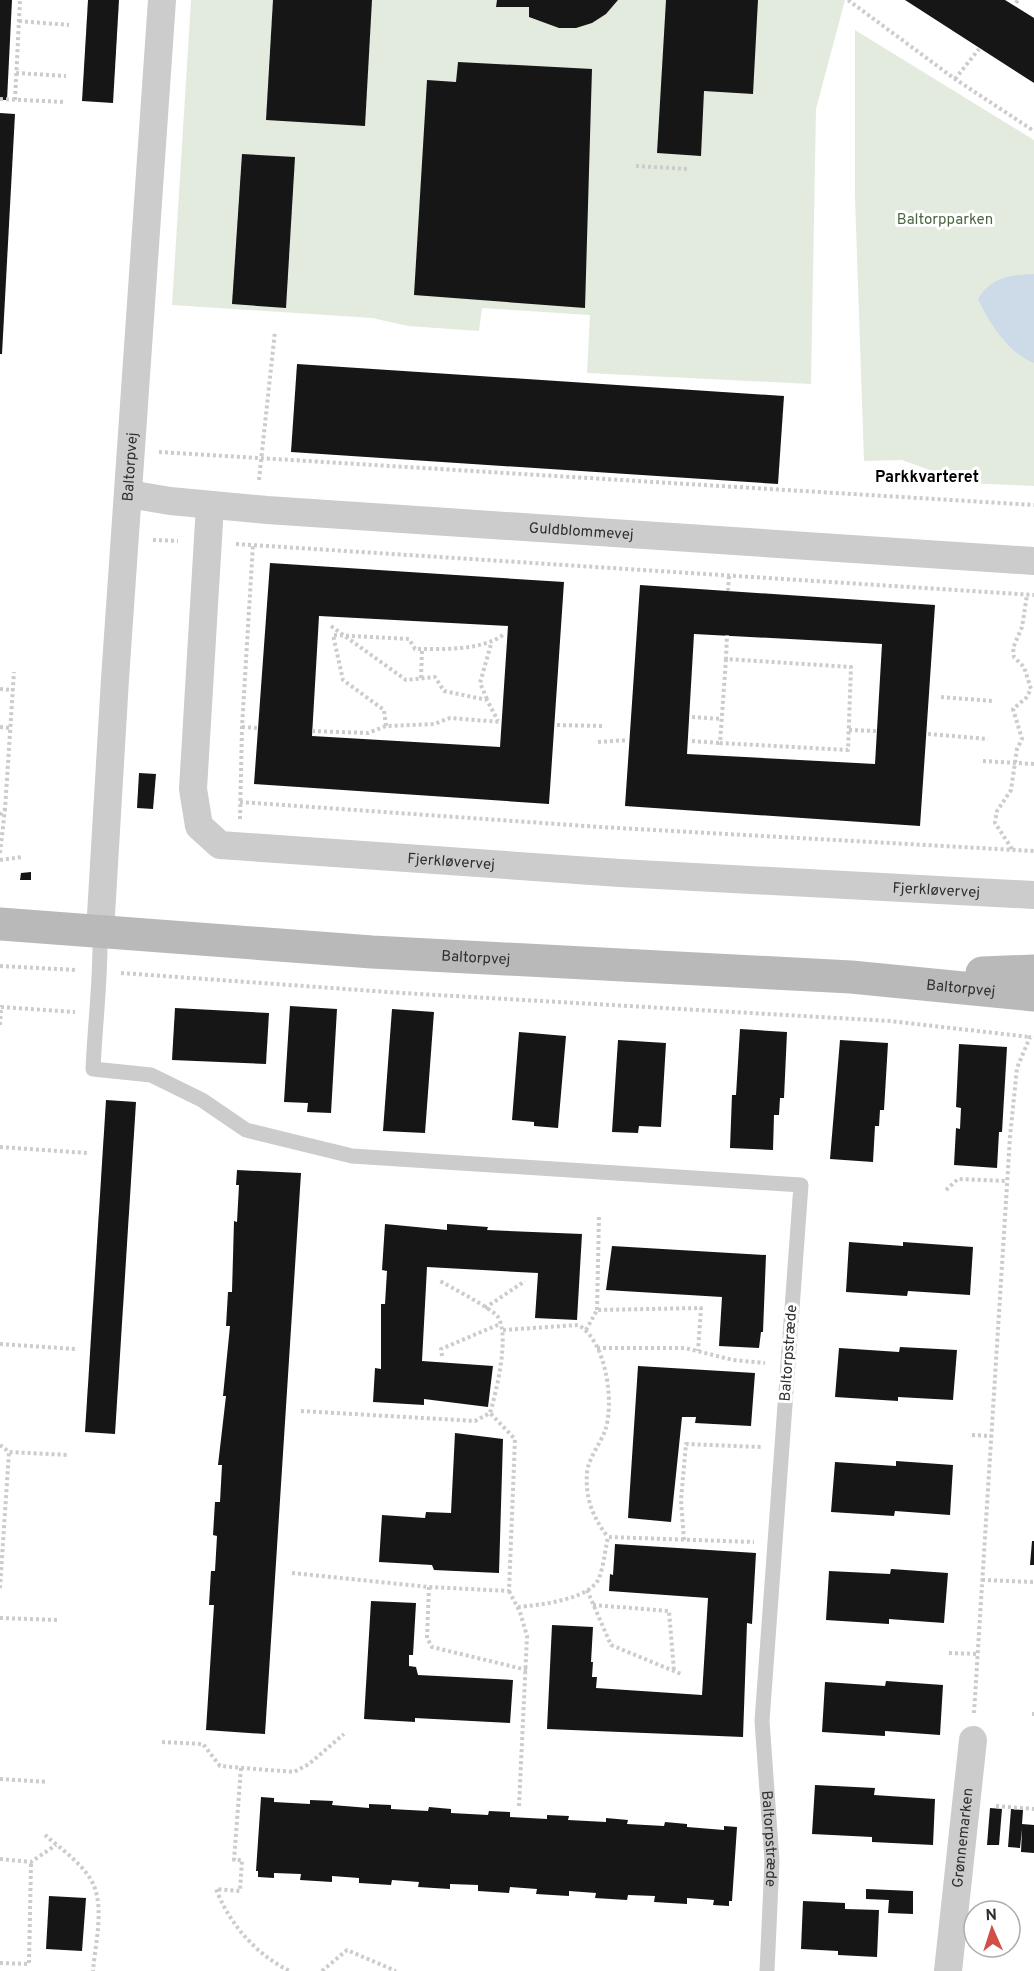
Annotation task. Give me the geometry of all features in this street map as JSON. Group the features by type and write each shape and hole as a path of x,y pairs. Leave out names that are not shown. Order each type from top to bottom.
{"street":[{"name":"Baltorpvej","path":"100,932 162,0"},
{"name":"Guldblommevej","path":"129,494 256,509 1034,561"},
{"name":"Fjerkløvervej","path":"210,505 193,789 199,826 220,845 620,873 1034,895"},
{"name":"Baltorpvej","path":"0,924 372,952 851,977 1034,995"},
{"name":"Baltorpvej","path":"851,977 1034,971"},
{"name":"Grønnemarken","path":"948,1971 973,1740"}],"lane":[{"path":"96,1014 101,971 100,932"},
{"name":"Baltorpstræde","path":"96,1014 93,1069 151,1075 202,1100 246,1130 352,1156 801,1185 762,1721 772,1861 767,1971"}],"path":[{"path":"15,100 20,0"},
{"path":"848,0 955,79 1034,131"},
{"path":"19,21 69,25"},
{"path":"955,79 980,50"},
{"path":"16,73 66,76"},
{"path":"0,99 65,102"},
{"path":"636,166 688,169"},
{"path":"239,846 242,727 253,545 275,332"},
{"path":"132,451 1034,505"},
{"path":"125,538 1034,595"},
{"path":"728,591 729,576"},
{"path":"1012,850 995,823 997,811 1011,790 1022,738 1013,709 1026,698 1031,689 1024,668 1014,657 1012,648 1022,627 1027,595"},
{"path":"331,626 406,680 435,677 444,691 487,700"},
{"path":"386,726 384,710 343,680 333,635 409,639 415,649 443,650 491,643 503,634"},
{"path":"720,743 727,635"},
{"path":"312,731 368,733 386,726 434,724 450,718 499,722 480,683 491,643"},
{"path":"421,678 422,649"},
{"path":"692,741 848,750 851,667 726,659"},
{"path":"0,853 14,672"},
{"path":"0,689 13,690"},
{"path":"940,697 992,701"},
{"path":"692,717 722,719"},
{"path":"557,725 604,726"},
{"path":"0,727 10,728"},
{"path":"242,727 258,728"},
{"path":"849,730 876,731"},
{"path":"928,734 988,739"},
{"path":"598,742 628,740"},
{"path":"983,761 1034,764"},
{"path":"240,802 600,827 1034,851"},
{"path":"0,815 5,809"},
{"path":"0,860 22,857"},
{"path":"0,966 402,993 890,1021 1032,1037 1017,1068 1007,1181 973,1740"},
{"path":"0,1025 1,1007 96,1014"},
{"path":"0,1147 87,1153"},
{"path":"946,1190 958,1179 1007,1181"},
{"path":"586,1330 597,1310 599,1216"},
{"path":"301,1411 475,1421 490,1413 497,1390 503,1330 497,1316 438,1280"},
{"path":"485,1308 525,1281"},
{"path":"597,1310 701,1308 698,1350"},
{"path":"442,1356 441,1349 500,1324"},
{"path":"503,1330 578,1325 586,1330 597,1348 606,1372 608,1412 605,1429 587,1471 588,1498 594,1519 608,1536 776,1543"},
{"path":"0,1344 75,1349"},
{"path":"597,1348 685,1348 733,1360 788,1365"},
{"path":"490,1413 515,1439 509,1591 518,1607 527,1636 519,1806"},
{"path":"972,1435 991,1436"},
{"path":"684,1540 681,1500 686,1444 783,1448"},
{"path":"0,1445 9,1452 68,1455"},
{"path":"0,1588 9,1452"},
{"path":"518,1607 546,1604 587,1590 598,1580 608,1536"},
{"path":"292,1573 429,1587 509,1591"},
{"path":"982,1580 1034,1582"},
{"path":"429,1587 427,1638 432,1647 527,1670"},
{"path":"587,1590 611,1645 681,1674"},
{"path":"593,1605 669,1611 674,1671"},
{"path":"0,1618 58,1620"},
{"path":"949,1653 978,1654"},
{"path":"162,1742 203,1744 219,1766 294,1772 309,1764 344,1734"},
{"path":"241,1768 234,1860 242,1860 240,1891 216,1889 237,1929 268,1957 290,1971"},
{"path":"0,1779 48,1782"},
{"path":"965,1804 1034,1809"},
{"path":"45,1836 94,1885 98,1902 93,1971"},
{"path":"0,1859 31,1862 56,1845"},
{"path":"0,1963 29,1964 31,1862"},
{"path":"322,1971 347,1950 396,1971"}],"green space":[{"path":"191,0 845,0 816,109 811,384 587,373 590,315 482,308 479,331 408,326 372,318 172,305"},
{"name":"Baltorpparken","path":"855,30 1034,140 1034,486 965,483 902,460 864,461 855,198"}],"water":[{"path":"1034,274 1034,363 1016,353 1001,337 978,299 995,282 1017,275"}],"building":[{"path":"0,0 12,0 7,100 0,100"},
{"path":"88,0 119,0 113,103 82,101"},
{"path":"273,0 372,0 365,126 266,120"},
{"path":"497,0 618,0 606,14 592,23 576,28 559,28 529,17 529,7 496,7"},
{"path":"666,0 758,0 753,94 704,91 701,156 657,153"},
{"path":"905,0 1005,0 1034,18 1034,83"},
{"path":"458,62 592,69 585,308 414,295 427,80 456,82"},
{"path":"0,113 15,114 2,354 0,354"},
{"path":"242,154 295,157 286,308 232,304"},
{"path":"297,364 784,396 778,484 291,452"},
{"path":"270,563 564,582 549,804 254,784","holes":["319,616 508,626 500,747 312,736"]},
{"path":"640,585 935,605 920,826 625,806","holes":["694,634 882,644 875,764 687,754"]},
{"path":"139,773 156,774 153,809 137,808"},
{"path":"31,872 31,880 20,880 21,873"},
{"path":"290,1006 337,1009 331,1113 307,1112 308,1103 284,1102"},
{"path":"175,1008 269,1013 266,1064 172,1060"},
{"path":"392,1009 434,1012 425,1133 383,1131"},
{"path":"740,1029 787,1032 784,1098 780,1098 779,1115 774,1115 773,1150 730,1148 732,1095 736,1095"},
{"path":"519,1032 566,1036 558,1128 534,1126 534,1122 512,1120"},
{"path":"618,1040 666,1043 661,1127 639,1126 638,1133 612,1132"},
{"path":"840,1040 888,1043 884,1110 880,1110 879,1126 875,1126 873,1162 830,1159"},
{"path":"959,1044 1007,1047 1002,1132 999,1132 997,1168 954,1165 956,1128 960,1129 961,1108 956,1107"},
{"path":"106,1100 136,1102 115,1434 85,1432"},
{"path":"237,1170 301,1173 265,1734 206,1730 214,1605 209,1605 211,1571 215,1571 217,1536 213,1535 215,1502 220,1502 222,1465 218,1465 226,1396 223,1396 230,1326 226,1326 228,1292 232,1292 234,1221 237,1222 239,1185 236,1185"},
{"path":"385,1224 447,1230 447,1224 488,1227 487,1230 582,1234 577,1320 535,1318 538,1273 427,1267 422,1361 493,1366 488,1407 424,1399 424,1405 373,1402 375,1368 381,1369 381,1304 385,1304 387,1271 382,1270"},
{"path":"849,1242 903,1246 903,1242 973,1247 970,1295 908,1291 907,1296 846,1292"},
{"path":"612,1246 766,1255 763,1332 761,1332 759,1348 719,1346 722,1297 606,1290"},
{"path":"900,1347 957,1350 953,1400 898,1397 898,1401 835,1397 839,1348 899,1352"},
{"path":"638,1366 755,1373 751,1426 695,1423 696,1417 682,1417 671,1522 628,1518"},
{"path":"455,1433 503,1439 499,1573 434,1570 432,1565 379,1562 382,1515 425,1518 426,1512 451,1513"},
{"path":"896,1461 953,1465 950,1515 895,1511 894,1516 831,1512 835,1462 896,1466"},
{"path":"1032,1541 1034,1541 1034,1565 1030,1565"},
{"path":"615,1544 756,1553 752,1624 747,1623 743,1737 547,1729 552,1625 593,1627 591,1662 593,1662 592,1677 597,1677 596,1688 702,1695 708,1598 609,1591 610,1574 613,1575"},
{"path":"891,1569 948,1573 944,1623 889,1619 889,1624 826,1620 829,1571 890,1574"},
{"path":"371,1601 416,1603 413,1655 409,1655 409,1666 416,1667 418,1675 513,1680 510,1723 415,1718 415,1722 364,1719"},
{"path":"886,1681 943,1685 940,1735 885,1731 885,1736 822,1732 825,1682 885,1686"},
{"path":"815,1785 875,1788 874,1795 935,1799 933,1845 872,1842 872,1837 812,1834"},
{"path":"261,1797 274,1798 274,1802 310,1804 310,1800 333,1801 332,1805 369,1808 369,1804 391,1805 391,1809 428,1811 429,1807 451,1809 451,1813 488,1815 489,1811 510,1812 510,1817 547,1819 547,1815 569,1816 568,1820 606,1822 606,1818 628,1820 627,1824 664,1826 665,1822 687,1824 687,1827 724,1830 724,1826 737,1827 732,1901 729,1901 729,1906 713,1905 714,1900 687,1898 687,1904 654,1902 655,1896 628,1895 627,1900 595,1898 596,1893 569,1891 569,1896 536,1894 537,1889 510,1887 509,1893 478,1891 478,1885 450,1884 450,1889 418,1887 419,1882 392,1880 391,1885 359,1883 359,1878 332,1876 332,1882 300,1880 301,1874 274,1873 274,1878 258,1877 258,1871 256,1871"},
{"path":"990,1808 1002,1809 999,1845 987,1845"},
{"path":"1011,1809 1023,1810 1022,1824 1034,1825 1034,1853 1021,1852 1022,1829 1020,1848 1008,1847"},
{"path":"866,1889 913,1891 913,1914 888,1913 889,1900 866,1899"},
{"path":"49,1896 86,1898 82,1951 46,1949"},
{"path":"803,1901 845,1903 845,1909 879,1910 877,1957 838,1955 838,1951 801,1949"}],"district":[{"name":"Parkkvarteret","path":"927,476"}]}
